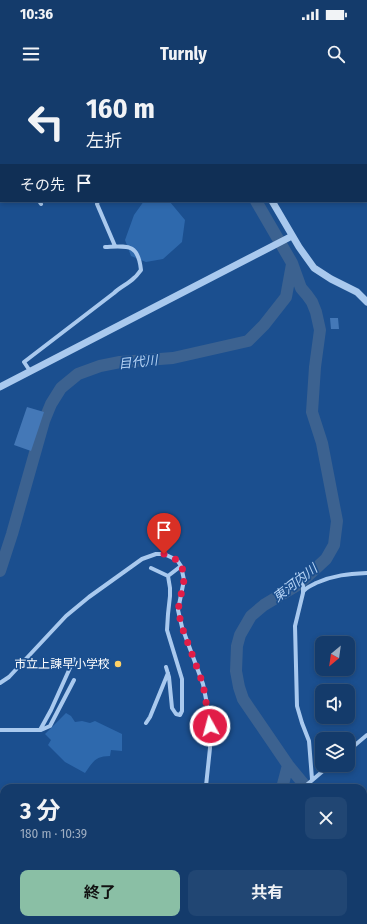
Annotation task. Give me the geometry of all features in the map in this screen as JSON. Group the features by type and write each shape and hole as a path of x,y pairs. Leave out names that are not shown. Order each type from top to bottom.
{"street":[{"path":"98,202 97,204 115,246"},
{"path":"272,202 290,237 314,268 331,279 357,292 367,302"},
{"path":"0,387 290,237"},
{"path":"30,371 24,362 120,287 129,282 141,270 138,254 132,248 125,246 105,247"},
{"path":"0,683 9,678 66,616 89,597 142,559 156,554 164,554 177,560 182,566 184,580 178,610 182,627 203,684 210,726 210,748 205,784"},
{"path":"168,576 182,566"},
{"path":"151,568 168,576"},
{"path":"303,593 306,588 342,574 367,573"},
{"path":"297,574 303,586 303,593 296,626 297,706 309,741 311,781"},
{"path":"166,667 169,676 172,708 176,714 180,715 182,711 182,679 167,630 170,596 168,576"},
{"path":"40,730 51,710 74,659"},
{"path":"146,723 150,717 168,673"},
{"path":"0,730 40,730 50,726 74,680"},
{"path":"355,745 367,735"},
{"path":"308,784 322,772"}],"shaded area":[{"path":"143,202 170,202 185,220 182,242 163,259 146,262 131,256 125,240 134,215"},
{"path":"66,713 71,716 75,722 82,721 90,723 95,721 122,734 122,751 111,750 110,756 101,757 95,760 85,773 65,762 48,745 51,740 45,734"}],"building":[{"path":"330,318 338,318 339,329 331,329"},
{"path":"27,407 44,412 31,451 14,445"}],"waterway":[{"name":"東河内川","path":"257,202 292,263 301,288 312,302 316,312 320,330 315,367 312,412 322,443 337,521 334,545 326,559 299,584 264,605 251,616 240,635 237,646 236,671 243,699 288,765 304,784"},
{"name":"目代川","path":"0,571 44,421 51,404 61,388 78,374 100,366 120,362 173,358 248,341 264,325 286,297 292,264"},
{"path":"283,784 288,765"}],"place":[{"name":"市立上諫早小学校","path":"118,664"}],"route":[{"path":"164,554 177,560 182,566 184,580 178,610 182,627 203,684 210,726"}]}
